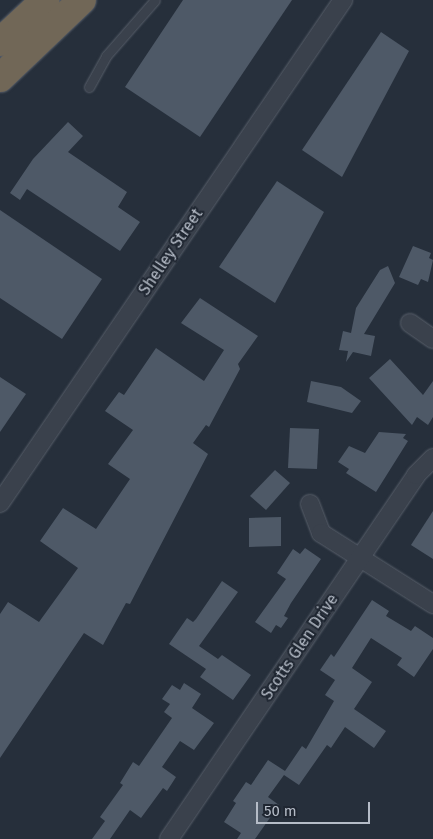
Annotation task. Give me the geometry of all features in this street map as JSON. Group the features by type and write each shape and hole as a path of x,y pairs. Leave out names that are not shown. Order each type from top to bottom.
{"highway":[{"path":"0,42 45,0"},
{"path":"0,78 82,0"}],"street":[{"name":"Shelley Street","path":"0,504 343,0"},
{"path":"410,323 433,339"},
{"name":"Scotts Glen Drive","path":"169,839 416,475 433,458"},
{"path":"310,504 321,533 433,604"}],"lane":[{"path":"90,86 106,56 155,0"}],"building":[{"path":"183,0 292,0 200,137 125,87"},
{"path":"381,32 409,51 342,177 302,150"},
{"path":"68,122 83,136 68,152 127,192 118,207 140,222 120,251 27,189 20,200 10,193 33,159"},
{"path":"277,181 324,212 275,303 219,267"},
{"path":"0,210 102,279 62,339 0,298"},
{"path":"413,246 431,253 429,258 433,260 428,282 421,279 418,285 399,277"},
{"path":"388,266 395,283 364,334 375,336 371,356 353,352 346,362 348,351 339,350 343,331 351,333 356,308 380,270"},
{"path":"200,298 258,336 238,364 240,369 209,427 206,425 193,443 208,454 130,604 126,603 103,645 84,633 0,758 0,614 8,602 39,622 78,568 40,541 63,508 96,529 130,479 108,464 133,430 105,411 119,392 124,395 156,348 204,381 224,350 181,323"},
{"path":"390,359 423,395 433,381 433,417 428,425 417,417 412,425 369,378"},
{"path":"0,377 26,394 0,432"},
{"path":"311,381 341,387 361,401 352,413 307,402"},
{"path":"290,428 319,429 317,469 288,468"},
{"path":"379,432 406,434 403,438 408,441 376,492 346,473 349,469 338,462 349,446 365,453"},
{"path":"275,470 290,483 266,510 250,496"},
{"path":"433,511 433,559 411,545"},
{"path":"281,517 281,546 249,547 249,518"},
{"path":"305,548 321,559 291,603 284,616 288,618 281,628 276,625 271,633 255,622 286,579 277,573 293,549 300,554"},
{"path":"222,581 238,592 199,646 218,659 222,655 251,675 233,700 200,677 206,669 169,644 187,618 193,622 196,619"},
{"path":"372,600 389,611 386,616 411,631 415,626 433,638 433,649 414,677 397,665 402,658 371,638 352,668 372,682 354,709 386,731 374,748 345,727 331,748 327,745 299,785 284,775 268,797 279,805 255,839 237,839 241,833 224,822 236,803 233,801 246,782 251,785 268,760 285,771 302,746 306,749 334,701 325,695 335,680 320,670 331,654 334,657"},
{"path":"184,683 201,694 192,708 214,723 194,750 180,741 162,767 176,777 167,791 163,788 141,818 130,810 110,839 92,839 105,821 100,817 123,785 120,783 133,762 139,766 172,718 164,712 170,704 162,699 172,685 180,690"}]}
